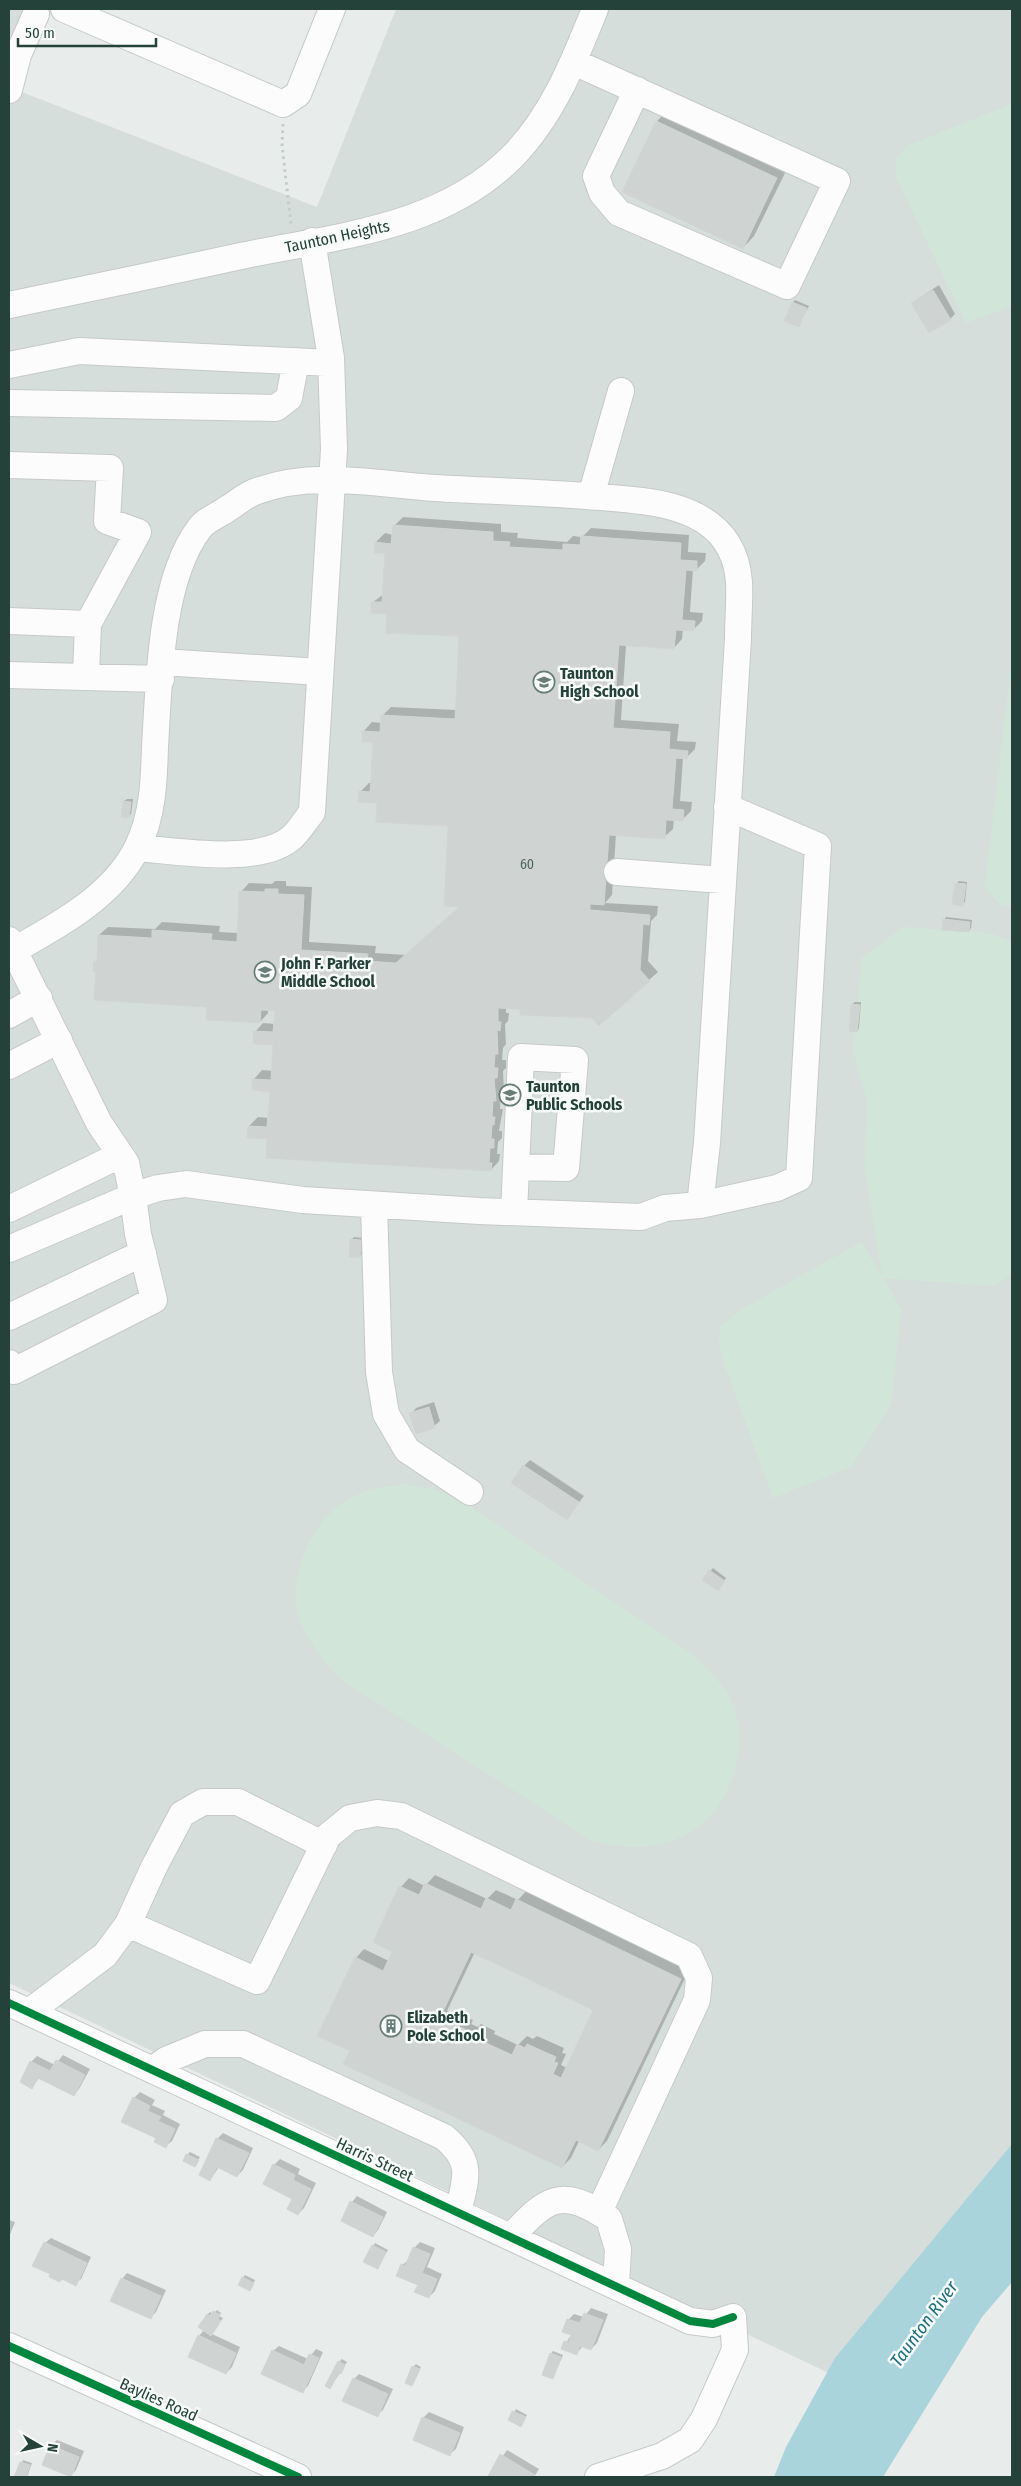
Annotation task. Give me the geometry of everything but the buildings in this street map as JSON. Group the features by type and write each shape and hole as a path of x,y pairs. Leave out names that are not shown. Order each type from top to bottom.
{"street":[{"path":"64,9 283,104 298,94 332,9"},
{"name":"Taunton Heights","path":"9,305 304,243 386,228 432,210 474,187 494,173 523,146 553,102 574,62 595,9"},
{"path":"9,90 18,55 36,14"},
{"path":"574,62 637,90 837,181 787,286 619,213 602,193 596,176 637,90"},
{"path":"137,848 218,854 257,854 290,840 312,812 334,449 331,363 304,243"},
{"path":"9,365 80,351 331,363"},
{"path":"9,403 276,408 289,398 296,361"},
{"path":"591,496 621,391"},
{"path":"9,464 110,468 107,521 138,532 88,624 86,675"},
{"path":"9,1363 14,1371 154,1300 126,1163 100,1123 39,998 10,947 58,926 79,910 121,872 137,848 153,796 166,620 176,571 200,526 255,491 303,481 332,479 432,488 591,496 658,503 692,512 708,522 725,539 734,556 739,580 738,639 707,1143 700,1205"},
{"path":"9,621 88,624"},
{"path":"9,675 86,675 161,670 320,672"},
{"path":"9,1249 134,1196 158,1188 186,1184 303,1200 641,1217 665,1208 700,1205 777,1188 799,1178 818,846 727,807"},
{"path":"617,872 722,880"},
{"path":"9,1015 39,998"},
{"path":"9,1066 59,1040"},
{"path":"9,1209 120,1155"},
{"path":"514,1212 516,1167"},
{"path":"374,1204 378,1372 386,1414 408,1450 470,1492"},
{"path":"9,1317 143,1253"},
{"path":"19,2007 106,1955 128,1924 154,1867 182,1814 203,1802 238,1802 324,1845"},
{"path":"128,1924 257,1981 328,1836 350,1818 376,1813 401,1816 689,1956 699,1978 697,2000 600,2212"},
{"name":"Harris Street","path":"19,2007 690,2321 713,2324 733,2317 735,2350 704,2419 690,2440 662,2456 598,2477"},
{"path":"152,2070 166,2060 205,2044 243,2044 444,2137 458,2149 467,2175 458,2212"},
{"path":"511,2237 532,2213 554,2200 587,2204 609,2219 618,2249 616,2286"},
{"name":"Baylies Road","path":"9,2346 298,2477"}],"path":[{"path":"283,104 282,145 288,206 304,243"}],"shaded area":[{"path":"9,9 32,9 9,67"},
{"name":"Taunton Public Schools","path":"396,9 1012,9 1012,2152 835,2376 9,1983 9,87 317,207"}],"green space":[{"path":"1012,104 1012,306 966,323 896,177 896,159 909,145"},
{"path":"1012,660 1012,907 1001,905 985,887"},
{"path":"903,927 990,933 1012,942 1012,1275 992,1286 883,1278 901,1309 891,1404 851,1467 773,1498 723,1360 719,1342 721,1326 741,1310 861,1242 882,1276 865,1168 867,1101 853,1050 862,958"},
{"path":"406,1484 444,1492 466,1504 690,1653 720,1683 730,1697 736,1713 739,1729 738,1753 735,1769 726,1793 713,1812 698,1827 680,1838 660,1844 638,1847 591,1840 342,1680 327,1663 306,1634 301,1623 296,1601 298,1574 307,1547 321,1523 348,1499 372,1490"}],"water":[{"name":"Taunton River","path":"1012,2144 1012,2282 982,2317 883,2477 774,2477 786,2447 835,2358"}],"cycle path":[{"path":"9,2003 690,2321 713,2324 733,2317"},
{"path":"9,2346 298,2477"}],"place":[{"name":"Taunton High School","path":"544,682"},
{"name":"John F. Parker Middle School","path":"265,972"},
{"name":"Taunton Public Schools","path":"510,1095"},
{"name":"Elizabeth Pole School","path":"391,2026"}]}
